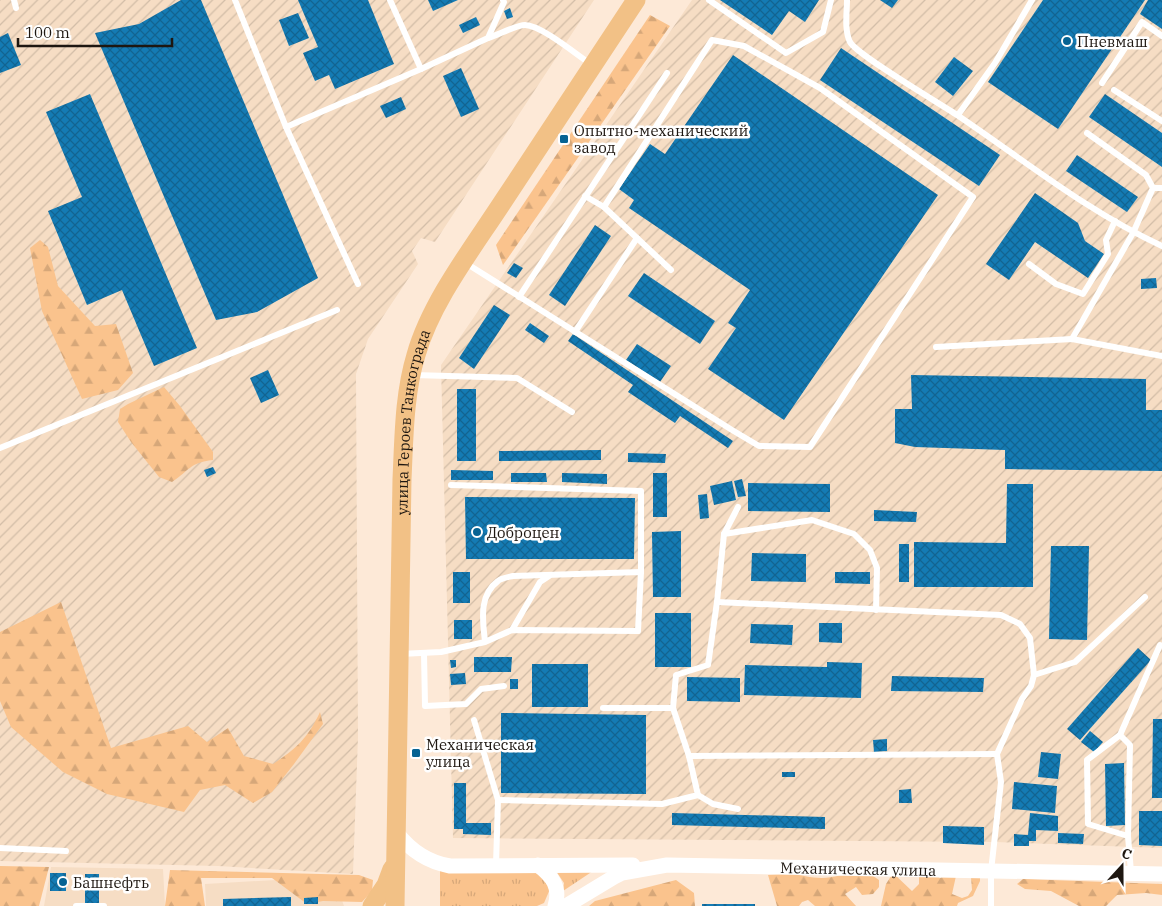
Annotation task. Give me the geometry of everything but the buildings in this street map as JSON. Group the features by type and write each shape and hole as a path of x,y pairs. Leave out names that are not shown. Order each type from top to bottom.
{"main road":[{"name":"улица Героев Танкограда","path":"395,906 402,479 404,428 411,375 416,354 431,316 463,262 636,0"},
{"path":"372,906 386,885 396,858"}],"street":[{"path":"397,833 409,848 438,864 496,866 667,865"},
{"path":"538,865 549,874 556,885 557,896 555,906"},
{"name":"Механическая улица","path":"566,906 614,877 667,865 1162,874"}],"lane":[{"path":"14,0 16,8"},
{"path":"235,0 286,127 358,284"},
{"path":"390,0 421,70"},
{"path":"488,38 504,2 503,0"},
{"path":"709,0 786,53 823,32 831,0"},
{"path":"847,0 846,21 850,42 867,57 958,115 1032,168 1133,233 1162,246"},
{"path":"958,115 995,62 1032,0"},
{"path":"1102,83 1142,22 1162,36"},
{"path":"286,127 421,70 488,38 524,25 543,31 593,65"},
{"path":"463,262 759,446 810,447 973,197 820,88 744,46 712,40 604,207"},
{"path":"519,297 584,196 667,74"},
{"path":"1114,90 1162,121"},
{"path":"1087,133 1146,175 1153,188"},
{"path":"1153,188 1162,188"},
{"path":"1072,339 1133,233 1153,188"},
{"path":"584,196 604,207 671,270"},
{"path":"1029,264 1056,284 1083,294 1108,254 1106,240 1115,221"},
{"path":"574,332 637,238"},
{"path":"0,448 337,310"},
{"path":"936,347 1072,339 1162,356"},
{"path":"411,375 517,378 572,412"},
{"path":"400,654 441,652 485,642 512,630 638,631 641,572 641,491 451,485"},
{"path":"698,795 689,756 673,708 676,675 708,665 718,602 724,534 738,506"},
{"path":"724,534 812,520 854,534 870,550 877,568 876,610"},
{"path":"485,642 482,612 487,595 498,580 513,576 641,572"},
{"path":"512,630 540,582 549,576"},
{"path":"1034,675 1075,662 1146,597"},
{"path":"718,602 1001,615 1020,624 1030,638 1034,675 1031,686 1022,700 997,754 1001,782 991,871 991,906"},
{"path":"1128,836 1088,824 1087,760 1120,735 1160,645"},
{"path":"424,653 425,706 466,704 480,689 504,686"},
{"path":"603,708 673,708"},
{"path":"474,720 498,800 496,866"},
{"path":"1120,735 1130,745 1128,836 1131,874"},
{"path":"689,756 997,754"},
{"path":"498,800 662,804 698,795 713,804 738,809"},
{"path":"0,848 66,851"},
{"path":"76,906 104,906"}],"shaded area":[{"path":"0,0 594,0 435,242 421,238 412,251 418,264 368,339 356,374 358,737 353,874 218,866 0,861"},
{"path":"692,0 1162,0 1162,848 994,842 453,838 441,365"},
{"path":"51,867 163,869 165,906 44,906"},
{"path":"293,879 340,895 344,906 206,906 205,884"}],"green space":[{"path":"650,15 670,26 503,265 496,245"},
{"path":"40,240 48,247 58,286 95,326 116,324 133,373 118,390 82,399 42,311 30,248"},
{"path":"164,387 213,452 213,460 194,465 172,482 159,477 131,442 118,422 120,409"},
{"path":"61,602 111,748 188,726 207,742 228,728 244,756 273,764 301,742 320,712 323,724 272,792 253,803 225,785 200,790 184,812 107,794 63,772 11,727 0,701 0,632"},
{"path":"0,866 49,867 39,906 0,906"},
{"path":"923,866 940,878 951,872 956,876 952,894 962,898 968,896 972,890 971,877 980,878 980,881 973,896 958,903 957,906 881,906 886,884 893,873 912,891 919,884 919,871"},
{"path":"170,870 359,875 373,880 372,891 362,902 323,901 307,904 272,878 201,878 205,906 165,906"},
{"path":"440,870 530,870 542,876 550,889 544,903 537,906 440,906"},
{"path":"556,871 593,871 563,891 564,883"},
{"path":"790,873 822,878 859,873 867,874 879,880 879,887 873,894 862,895 856,887 845,894 856,906 815,906 808,900 802,902 799,906 777,906 768,875"},
{"path":"1023,879 1162,884 1162,895 1146,893 1117,895 1106,906 1079,906 1051,891 1025,889 1017,884"},
{"path":"676,880 694,893 695,906 589,906 595,901"}],"place":[{"name":"Пневмаш","path":"1067,41"},
{"name":"Опытно-механический завод","path":"564,139"},
{"name":"Доброцен","path":"477,532"},
{"name":"Механическая улица","path":"416,753"},
{"name":"Башнефть","path":"63,882"}]}
